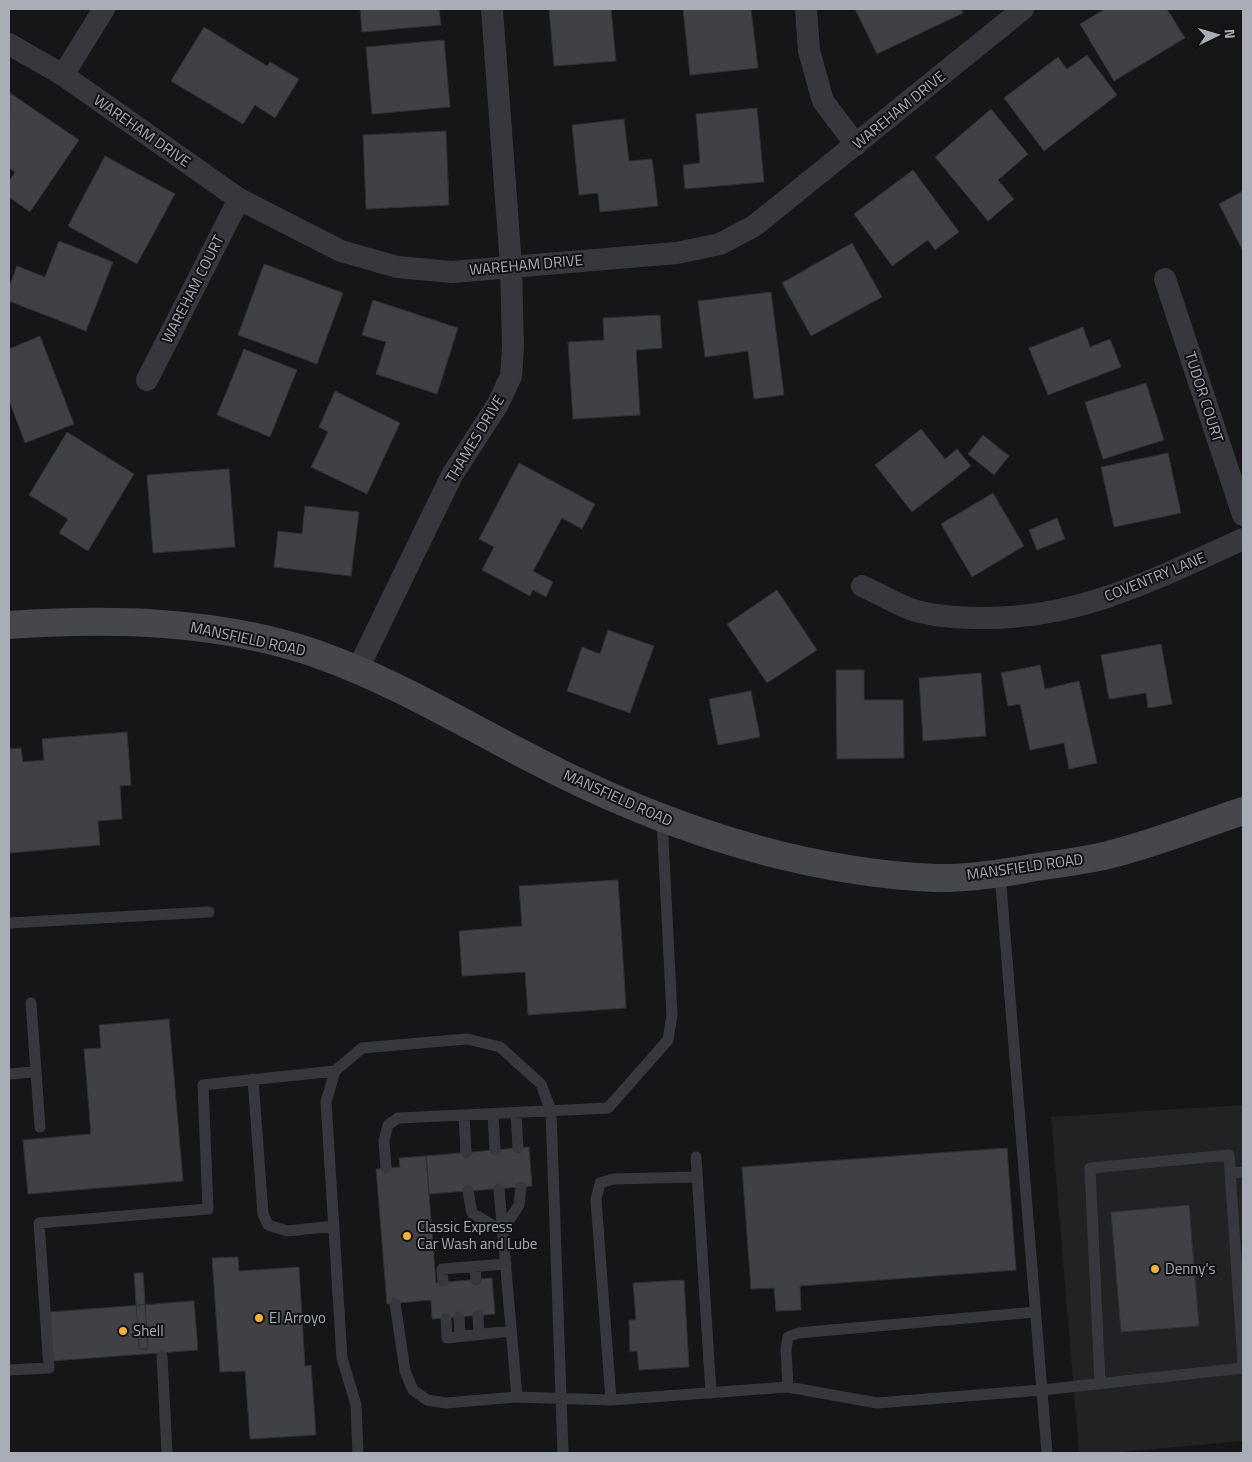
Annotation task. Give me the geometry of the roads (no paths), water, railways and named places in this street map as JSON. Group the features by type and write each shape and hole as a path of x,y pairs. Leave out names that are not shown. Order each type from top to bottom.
{"street":[{"path":"63,75 104,9"},
{"name":"THAMES DRIVE","path":"357,670 452,475 498,404 511,376 513,347 511,266 492,9"},
{"path":"806,9 809,51 823,101 856,144"},
{"name":"WAREHAM DRIVE","path":"9,44 63,75 239,199 341,251 397,267 452,272 677,253 720,244 754,226 1023,9"},
{"name":"WAREHAM COURT","path":"146,380 239,199"},
{"name":"TUDOR COURT","path":"1164,279 1243,515"},
{"name":"COVENTRY LANE","path":"862,586 910,609 958,618 1020,618 1074,608 1134,589 1243,539"},
{"name":"MANSFIELD ROAD","path":"9,625 109,620 184,625 274,642 317,654 399,687 584,785 662,818 779,855 858,870 937,878 1000,874 1107,855 1243,811"}],"lane":[{"path":"386,1168 384,1141 388,1125 398,1118 608,1108 668,1040 672,1016 662,818"},
{"path":"1000,874 1047,1453"},
{"path":"9,923 209,912"},
{"path":"30,1003 34,1072 40,1127"},
{"path":"358,1453 356,1405 342,1358 326,1102 335,1071 362,1048 467,1039 500,1047 541,1084 551,1112 563,1453"},
{"path":"9,1370 49,1368 39,1223 208,1209 203,1085 335,1071"},
{"path":"9,1074 34,1072"},
{"path":"253,1080 263,1214 268,1225 287,1231 334,1226"},
{"path":"516,1113 518,1148"},
{"path":"493,1114 495,1150"},
{"path":"464,1115 466,1153"},
{"path":"1100,1383 1090,1168 1229,1155 1243,1363"},
{"path":"696,1157 710,1393"},
{"path":"1230,1173 1243,1172"},
{"path":"611,1400 596,1200 597,1190 600,1183 613,1179 697,1177"},
{"path":"502,1231 519,1205 521,1187"},
{"path":"498,1189 517,1397"},
{"path":"468,1191 472,1213 502,1231"},
{"path":"443,1282 442,1269 506,1264"},
{"path":"475,1267 476,1280"},
{"path":"456,1268 456,1281"},
{"path":"395,1303 405,1371 413,1390 427,1400 446,1403 517,1397 611,1400 788,1387 877,1403 1042,1390 1243,1368"},
{"path":"788,1387 786,1350 788,1337 798,1332 1035,1312"},
{"path":"478,1315 479,1334"},
{"path":"458,1317 460,1336"},
{"path":"446,1318 447,1338 511,1331"},
{"path":"162,1356 168,1453"}],"place":[{"name":"Classic Express Car Wash and Lube","path":"407,1236"},
{"name":"Denny's","path":"1155,1269"},
{"name":"El Arroyo","path":"259,1318"},
{"name":"Shell","path":"123,1331"}]}
